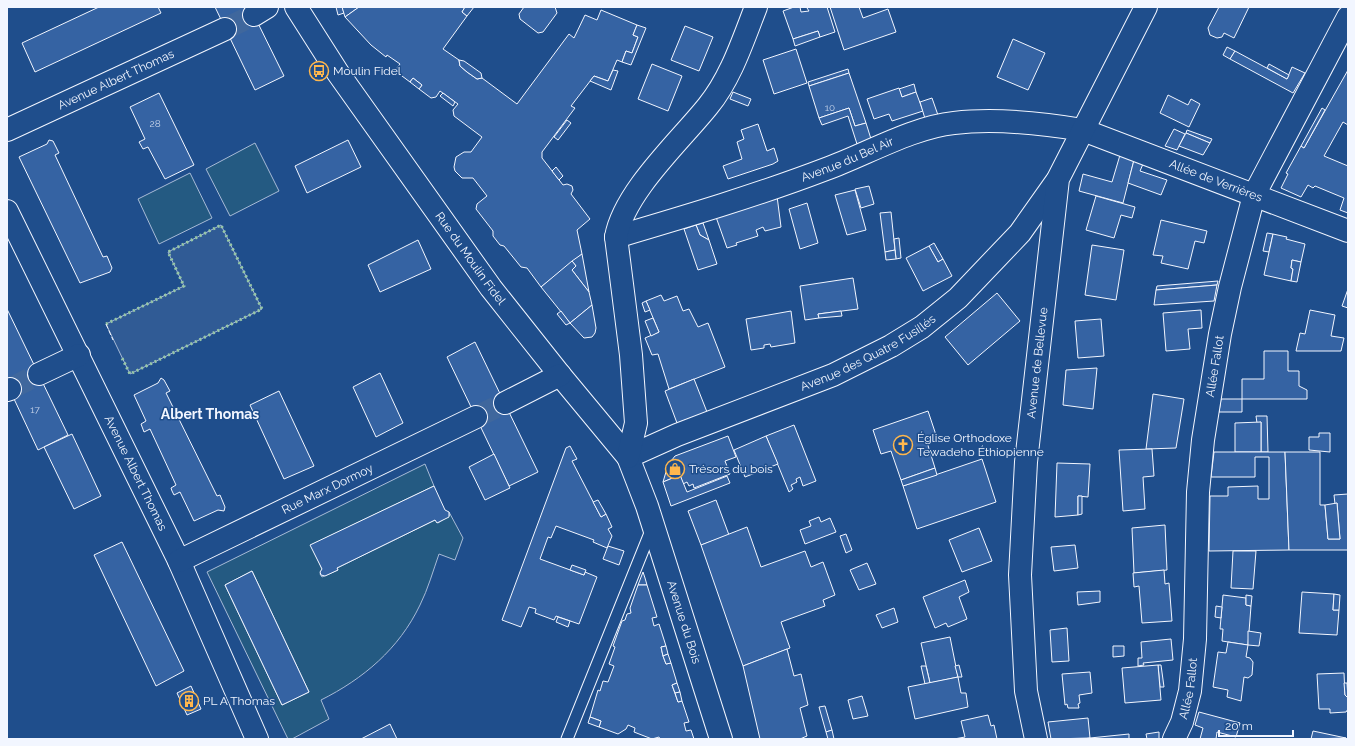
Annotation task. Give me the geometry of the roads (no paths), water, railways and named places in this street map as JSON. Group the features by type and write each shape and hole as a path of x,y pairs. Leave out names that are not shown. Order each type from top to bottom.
{"street":[{"name":"Rue du Moulin Fidel","path":"296,7 338,72 415,184 491,288 628,457 650,515"},
{"path":"628,457 636,423 631,355 616,237 618,225 630,202 664,156 709,105 723,84 756,7"},
{"name":"Avenue de Bellevue","path":"1036,739 1026,691 1022,634 1020,567 1027,454 1058,179 1146,7"},
{"name":"Allée Fallot","path":"1174,739 1182,722 1190,691 1195,647 1198,492 1209,394 1230,288 1254,195 1348,16"},
{"name":"Avenue Albert Thomas","path":"7,130 225,29"},
{"name":"Avenue du Bel Air","path":"616,237 673,220 818,172 917,132 952,123 1018,122 1083,130"},
{"name":"Allée de Verrières","path":"1083,130 1348,231"},
{"name":"Avenue des Quatre Fusillés","path":"628,457 677,435 833,375 891,346 922,327 958,298 1020,233 1058,179"},
{"name":"Avenue Albert Thomas","path":"7,211 179,561 257,739"},
{"path":"39,374 79,355"},
{"path":"504,403 560,375"},
{"name":"Rue Marx Dormoy","path":"179,561 476,417"},
{"name":"Avenue du Bois","path":"650,515 721,739"}],"lane":[{"path":"567,739 650,515"}],"tunnel":[{"path":"225,29 254,15"},
{"path":"10,389 39,374"},
{"path":"476,417 505,403"}],"place":[{"name":"Moulin Fidel","path":"319,71"},
{"name":"Église Orthodoxe Tewadeho Éthiopienne","path":"903,445"},
{"name":"Trésors du bois","path":"675,469"},
{"name":"PL A Thomas","path":"189,701"}],"district":[{"name":"Albert Thomas","path":"210,414"}]}
